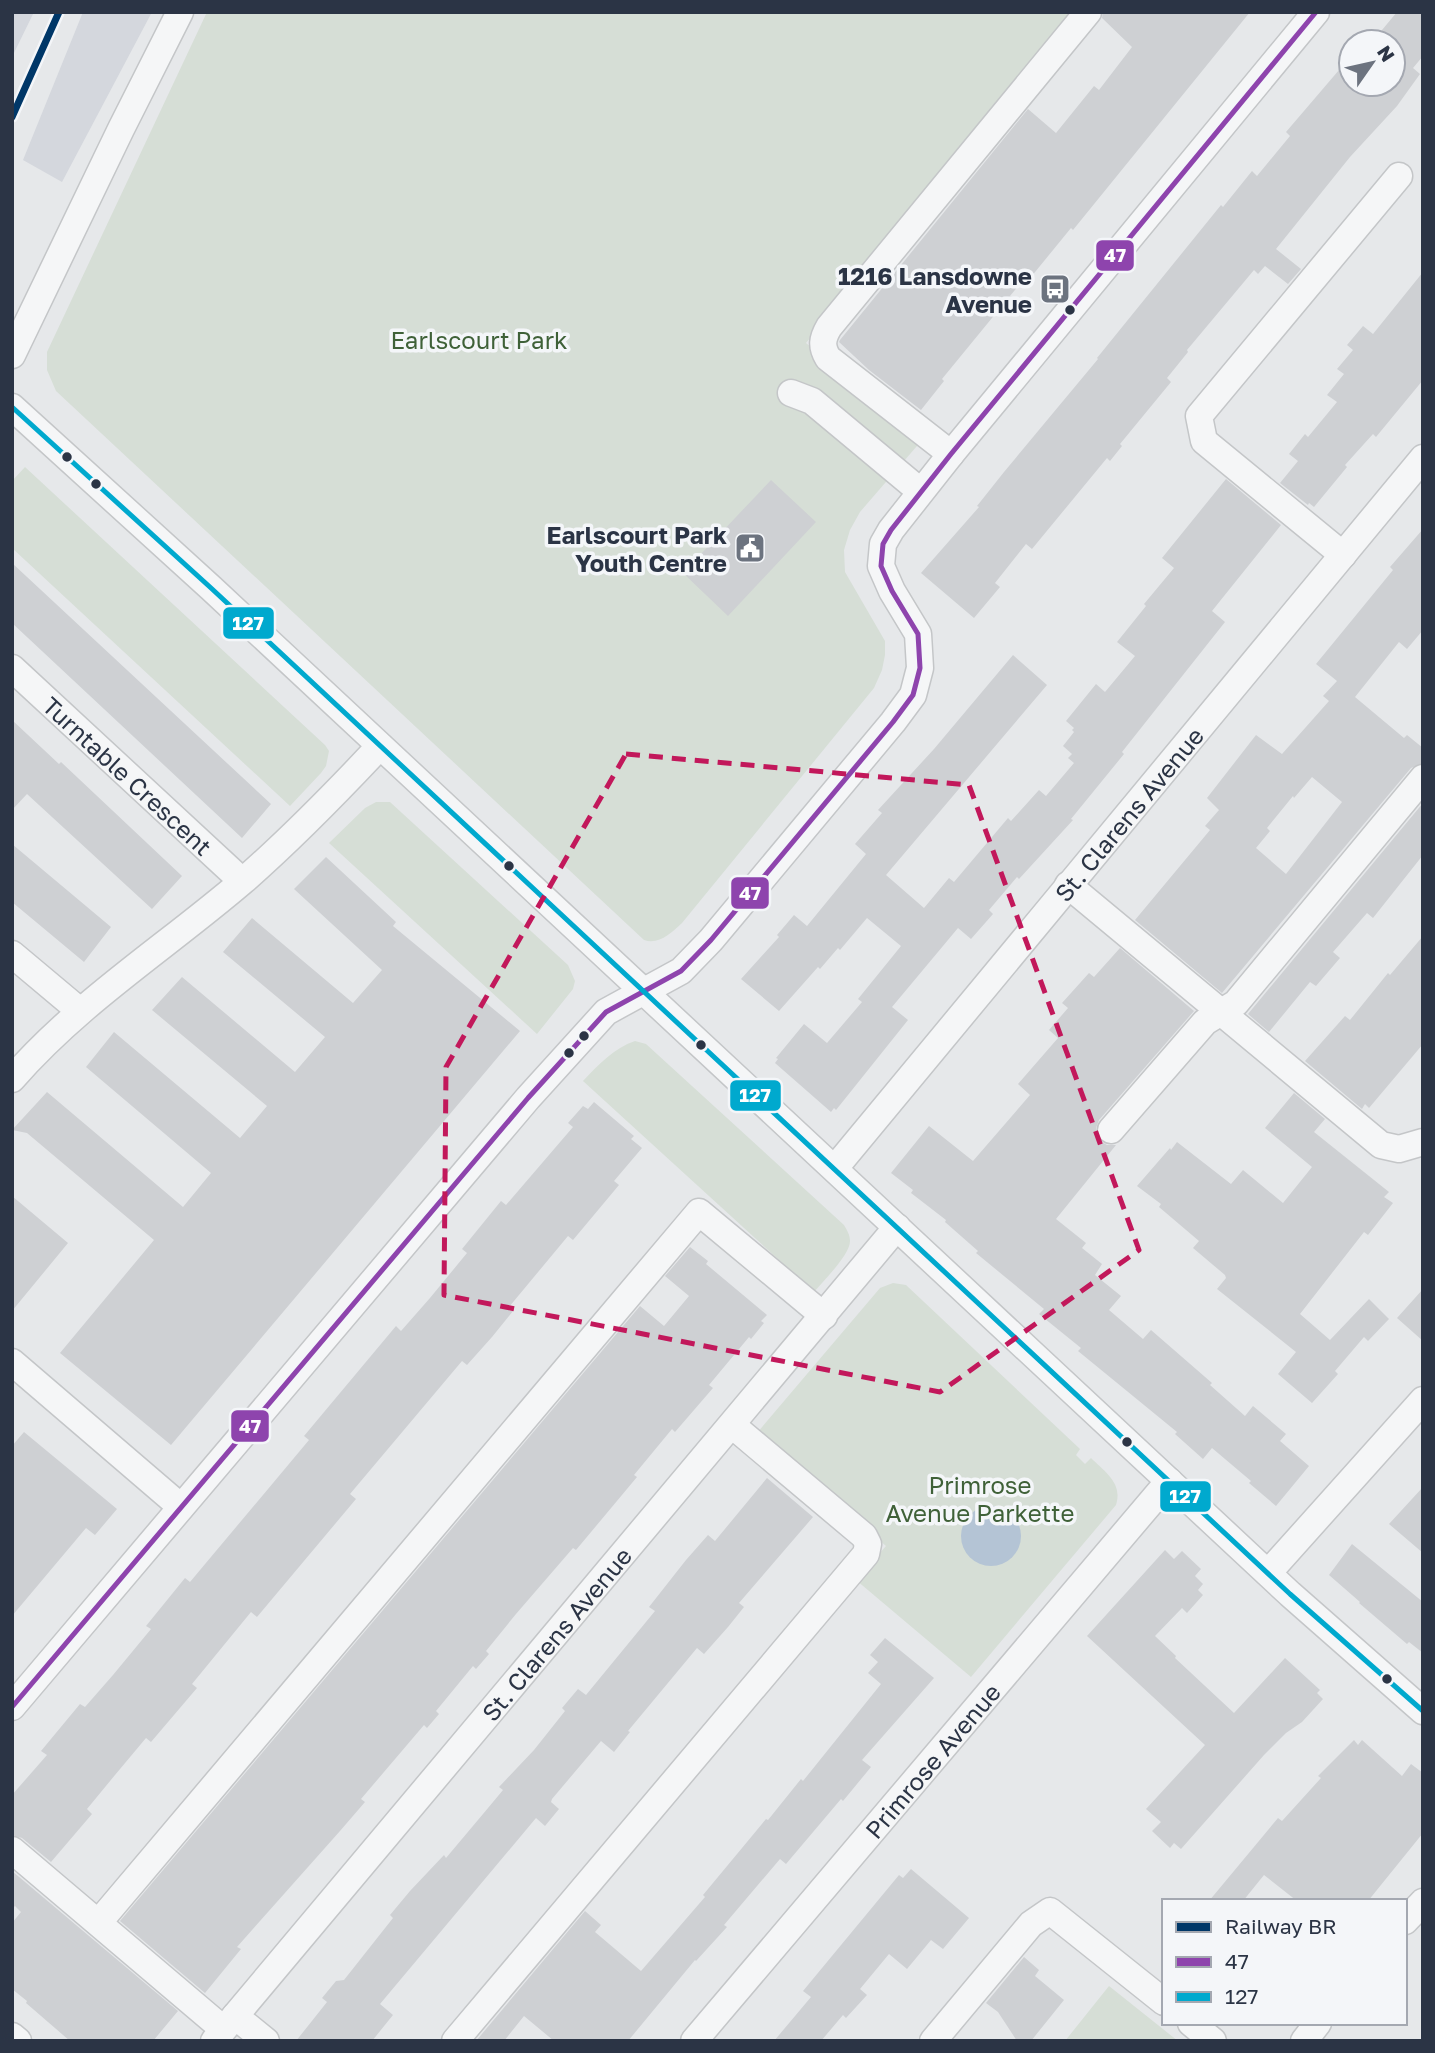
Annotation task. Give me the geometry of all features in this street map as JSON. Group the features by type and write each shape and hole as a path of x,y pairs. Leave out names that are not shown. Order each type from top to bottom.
{"street":[{"path":"12,355 180,12"},
{"path":"951,454 828,358 822,348 823,337 1088,12"},
{"path":"12,1707 528,1098 606,1012 681,971 711,940 893,722 913,695 920,668 918,634 892,591 881,566 883,544 891,530 920,491 1316,12"},
{"path":"1343,555 1204,441 1199,416 1399,176"},
{"path":"791,393 812,401 920,491"},
{"path":"12,407 1348,1647 1423,1711"},
{"name":"St. Clarens Avenue","path":"835,1168 1423,458"},
{"name":"Turntable Crescent","path":"12,668 242,881"},
{"path":"12,1079 37,1050 80,1011 242,881 304,825 380,746"},
{"path":"1111,1130 1205,1021 1236,1003 1423,778"},
{"path":"1068,885 1381,1145 1399,1149 1423,1142"},
{"path":"12,954 80,1011"},
{"path":"99,1922 699,1212 824,1316"},
{"name":"St. Clarens Avenue","path":"224,2028 897,1227"},
{"path":"12,1362 181,1507"},
{"path":"1268,1573 1423,1400"},
{"path":"455,2041 866,1554 868,1545 864,1536 732,1425"},
{"name":"Primrose Avenue","path":"694,2041 1169,1481"},
{"path":"12,1850 224,2028 266,2041"},
{"path":"1407,1919 1423,1902"},
{"path":"933,2041 1031,1924 1050,1911 1162,2000"},
{"path":"1193,2025 1213,2041"},
{"path":"1304,2041 1316,2025"},
{"path":"12,2036 18,2041"}],"highlighted area":[{"path":"626,754 969,785 1139,1250 940,1392 444,1295 446,1067"}],"shaded area":[{"path":"12,12 34,12 12,57"},
{"path":"83,12 152,12 62,182 23,160"}],"green space":[{"name":"Earlscourt Park","path":"207,12 1078,12 806,343 923,439 860,512 850,530 844,550 845,572 885,641 882,670 874,688 682,923 664,937 655,941 644,940 56,391 47,370 47,352"},
{"path":"25,467 325,745 329,751 326,766 290,806 12,548 12,481"},
{"path":"376,802 390,802 568,965 575,981 573,989 537,1034 329,843 365,808"},
{"path":"635,1041 646,1044 844,1225 850,1241 849,1247 814,1292 583,1081 613,1053"},
{"name":"Primrose Avenue Parkette","path":"893,1283 906,1285 1080,1449 1076,1455 1085,1464 1091,1458 1102,1468 1117,1490 1116,1505 971,1677 856,1580 886,1546 757,1433 880,1288"},
{"path":"1109,1986 1178,2041 1065,2041"}],"water":[{"path":"991,1506 1008,1511 1016,1519 1021,1536 1016,1553 1008,1561 991,1566 974,1561 966,1553 961,1536 966,1519 974,1511"}],"building":[{"path":"1103,12 1250,12 1073,230 1071,228 1031,277 1028,274 942,379 944,381 921,410 869,370 839,342 1028,109 1056,133 1094,86 1099,90 1132,47 1102,18"},
{"path":"1397,12 1423,12 1423,56 1413,68 1420,74 1407,92 1407,28 1384,28"},
{"path":"1337,72 1337,98 1403,98 1350,157 1276,249 1301,269 1288,284 1265,266 1258,274 1254,270 1187,350 1167,378 1171,382 1120,444 1122,446 1110,461 1107,458 1032,549 1026,544 995,583 1000,587 974,618 921,573 979,507 977,506 1004,472 1221,205 1223,207 1252,171 1257,176 1290,136 1286,132"},
{"path":"1423,272 1423,380 1376,437 1373,434 1345,465 1347,467 1314,507 1309,503 1308,505 1280,483 1298,461 1289,454 1305,434 1308,437 1337,402 1327,395 1344,374 1337,369 1353,350 1347,345 1363,326 1373,334"},
{"path":"1226,479 1281,525 1212,611 1225,622 1122,752 1124,754 1071,819 1073,820 989,910 993,914 971,939 958,928 892,1007 908,1020 836,1110 834,1108 831,1112 775,1063 778,1059 776,1058 804,1024 827,1043 862,1002 858,999 901,946 867,918 840,950 838,948 820,969 818,967 779,1011 741,979 779,937 777,935 794,915 807,926 866,854 855,844 882,813 878,810 934,749 1013,655 1047,685 886,875 924,908 949,878 954,882 1008,818 1011,821 1039,790 1046,796 1074,763 1068,758 1072,754 1063,746 1074,732 1074,728 1066,721 1096,684 1105,692 1135,656 1117,642 1174,568 1162,558"},
{"name":"Earlscourt Park Youth Centre","path":"771,480 816,522 728,616 683,573"},
{"path":"1423,529 1423,630 1407,649 1399,642 1355,697 1404,738 1407,735 1423,748 1423,763 1411,768 1222,993 1135,920 1210,830 1205,826 1219,810 1207,798 1256,735 1282,754 1329,701 1323,696 1337,681 1316,664 1393,570 1390,567","holes":["1312,777 1342,802 1286,874 1256,848 1270,831 1267,828"]},
{"path":"12,563 271,804 242,838 12,623"},
{"path":"12,720 59,764 61,762 182,876 152,909 27,794 12,810"},
{"path":"1423,803 1423,855 1373,918 1367,913 1333,952 1340,958 1316,986 1310,982 1269,1032 1248,1014"},
{"path":"12,844 111,927 84,962 12,902"},
{"path":"326,857 396,922 393,926 520,1031 171,1445 60,1353 154,1240 27,1133 12,1130 47,1092 183,1207 211,1173 86,1067 114,1032 240,1138 267,1106 152,1010 182,977 295,1072 325,1037 223,952 252,918 353,1003 382,970 294,889"},
{"path":"1423,936 1423,1044 1369,1108 1365,1104 1362,1109 1305,1061 1345,1016 1350,1020 1388,973 1390,975"},
{"path":"1120,948 1194,1011 1099,1120 1096,1136 1107,1145 1116,1145 1056,1219 1086,1243 1082,1248 1102,1264 1095,1275 1121,1296 1109,1310 1143,1339 1151,1330 1245,1416 1253,1406 1286,1434 1280,1441 1309,1466 1276,1506 1212,1448 1203,1459 1175,1434 1177,1432 1078,1351 1081,1348 1039,1314 1044,1309 976,1253 978,1251 945,1222 946,1220 911,1193 913,1190 891,1173 929,1126 973,1161 1030,1095 1018,1084 1058,1038 1049,1030 1068,1008 1062,1003 1089,973 1094,977"},
{"path":"1294,1093 1325,1119 1314,1132 1389,1192 1384,1197 1393,1203 1368,1235 1364,1232 1300,1314 1330,1340 1369,1299 1389,1319 1368,1341 1364,1337 1335,1371 1338,1374 1312,1403 1278,1374 1296,1352 1217,1289 1226,1278 1225,1275 1193,1248 1199,1241 1159,1207 1161,1204 1137,1186 1177,1142 1231,1184 1243,1170 1283,1203 1312,1167 1265,1128"},
{"path":"594,1102 634,1136 631,1139 642,1148 614,1181 619,1185 573,1240 568,1236 509,1307 513,1311 492,1337 467,1365 462,1361 350,1494 356,1499 257,1617 251,1612 192,1684 197,1688 151,1742 146,1738 87,1809 92,1814 51,1862 22,1838 12,1835 12,1795 47,1755 41,1751 80,1704 85,1707 113,1675 151,1629 146,1626 185,1578 190,1582 309,1440 304,1436 396,1326 401,1331 430,1298 467,1253 462,1249 501,1201 506,1205 573,1127 568,1123 583,1106 588,1109"},
{"path":"12,1196 68,1243 12,1311"},
{"path":"690,1247 708,1261 706,1264 767,1315 761,1321 764,1323 709,1385 713,1388 675,1432 672,1429 634,1475 637,1477 576,1550 573,1548 516,1614 486,1651 489,1654 476,1669 473,1666 436,1711 439,1714 427,1728 424,1725 361,1799 365,1802 237,1947 241,1949 205,1993 120,1921 640,1306 664,1326 689,1296 665,1276"},
{"path":"1423,1289 1423,1341 1397,1318"},
{"path":"24,1432 117,1509 95,1535 86,1528 12,1616 12,1446"},
{"path":"767,1478 813,1517 739,1603 744,1607 728,1627 704,1654 697,1648 628,1731 630,1732 614,1752 601,1741 552,1799 551,1802 559,1809 545,1826 536,1818 380,2004 393,2015 372,2041 296,2041 327,2002 322,1998 336,1981 344,1980 393,1918 390,1915 410,1891 444,1855 446,1858 503,1790 499,1787 534,1750 565,1711 562,1708 578,1689 586,1695 655,1611 649,1607 686,1560 708,1535 715,1541"},
{"path":"1423,1487 1423,1553 1389,1524"},
{"path":"1352,1544 1423,1602 1423,1653 1409,1642 1407,1644 1329,1575"},
{"path":"1165,1550 1174,1559 1182,1551 1201,1569 1195,1576 1203,1584 1198,1590 1203,1595 1187,1613 1182,1608 1155,1636 1175,1658 1234,1713 1285,1658 1320,1690 1317,1693 1323,1699 1302,1722 1286,1733 1264,1755 1181,1849 1174,1843 1170,1848 1152,1831 1161,1822 1146,1809 1205,1745 1087,1636"},
{"path":"885,1638 934,1678 862,1760 871,1767 843,1801 841,1799 786,1864 780,1859 724,1925 727,1927 695,1960 628,2041 554,2041 524,2016 504,2041 476,2041 585,1911 601,1925 595,1932 641,1971 705,1897 703,1895 766,1819 768,1820 801,1779 803,1781 881,1684 868,1673 878,1662 870,1655"},
{"path":"1354,1740 1358,1745 1362,1740 1402,1776 1411,1764 1423,1773 1423,1833 1370,1899 1294,1899 1264,1875 1245,1899 1211,1899 1278,1818 1282,1821 1321,1778 1318,1776"},
{"path":"911,1869 969,1918 943,1949 931,1940 907,1969 889,1954 860,1989 867,1995 846,2018 843,2015 821,2041 774,2041 811,1997 803,1991 899,1875 903,1878"},
{"path":"12,1871 178,2011 153,2041 70,2041 12,1989 12,1923 21,1912 15,1906 12,1909"},
{"path":"1024,1957 1039,1970 1035,1976 1064,2000 1031,2041 1017,2041 998,2012 986,2003"}],"rail line":[{"name":"BR","path":"12,117 59,12"}],"transit line":[{"name":"47","path":"12,1707 528,1098 606,1012 681,971 711,940 893,722 913,695 920,668 918,634 892,591 881,566 883,544 891,530 1316,12"},
{"name":"127","path":"12,407 211,588 1290,1594 1423,1711"}],"place":[{"name":"1216 Lansdowne Avenue","path":"1055,289"},
{"name":"Earlscourt Park Youth Centre","path":"750,548"}]}
